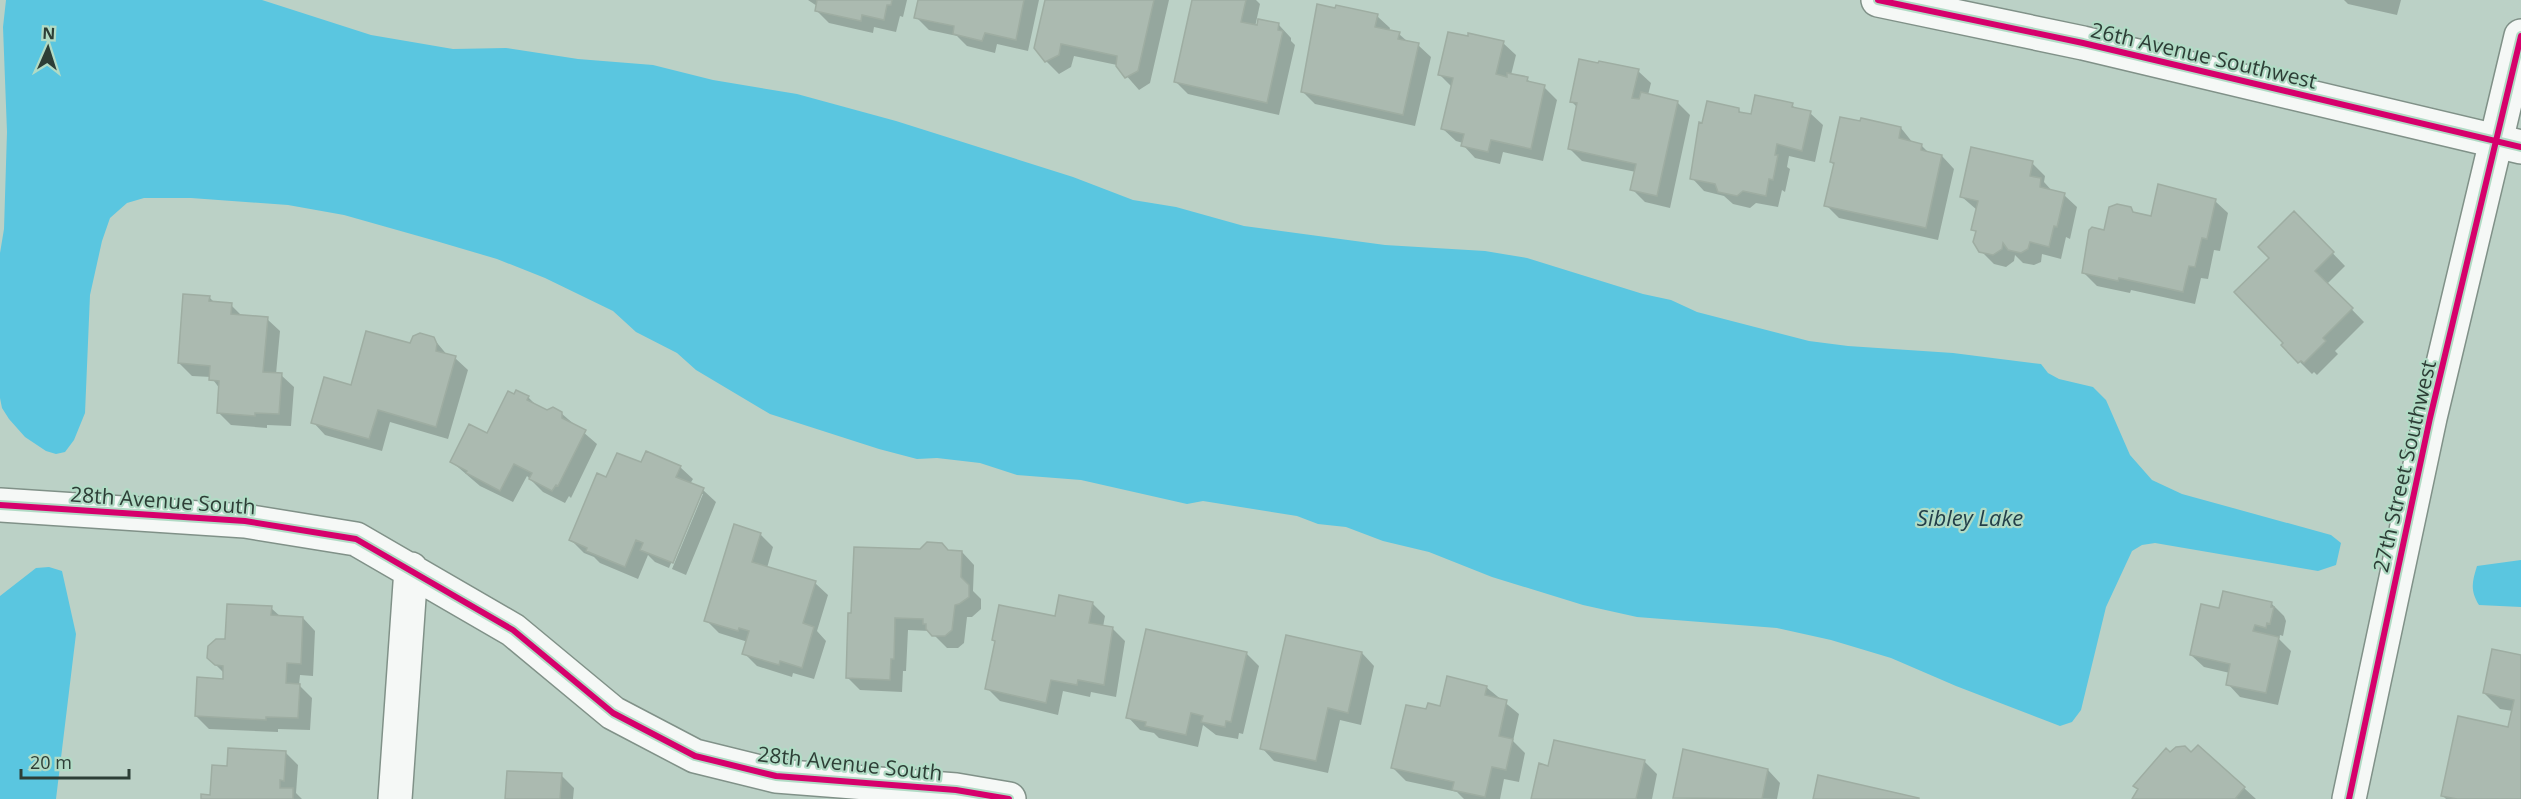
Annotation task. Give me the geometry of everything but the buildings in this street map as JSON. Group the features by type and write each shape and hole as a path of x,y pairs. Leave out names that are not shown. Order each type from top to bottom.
{"street":[{"name":"26th Avenue Southwest","path":"1878,0 2083,43 2509,145"},
{"name":"27th Street Southwest","path":"2349,799 2430,418 2509,145 2521,36"},
{"name":"28th Avenue South","path":"0,505 256,523 356,539 513,630 613,712 695,756 776,776 956,790 1009,799"},
{"path":"395,799 411,569"}],"water":[{"name":"Sibley Lake","path":"6,0 262,0 371,35 453,49 506,48 578,59 653,65 713,80 797,94 896,121 1073,177 1133,200 1176,207 1244,226 1385,245 1485,251 1527,258 1643,294 1671,300 1697,312 1809,341 1953,353 2041,364 2048,373 2059,379 2093,387 2106,400 2130,455 2152,480 2182,494 2331,535 2341,543 2336,565 2318,571 2155,543 2142,545 2132,551 2106,607 2081,710 2072,722 2060,726 1891,658 1831,640 1777,628 1637,617 1583,605 1492,577 1429,552 1383,541 1346,527 1318,524 1297,516 1203,501 1187,504 1081,480 1017,475 980,463 937,458 917,459 879,449 770,414 696,370 677,353 636,332 613,311 545,278 497,259 344,215 288,205 191,198 144,198 127,203 110,218 102,241 90,295 85,413 74,440 65,452 56,454 46,451 25,437 9,419 2,408 0,398 0,253 4,229 7,132 3,27"},
{"path":"2521,560 2521,607 2479,605 2473,586 2477,566"},
{"path":"49,567 62,571 76,634 56,799 0,799 0,596 36,568"}],"cycle path":[{"path":"1878,0 2083,43 2521,147"},
{"path":"2349,799 2430,418 2521,36"},
{"path":"0,505 245,521 356,539 513,630 613,713 695,756 776,776 956,790 1009,799"}]}
